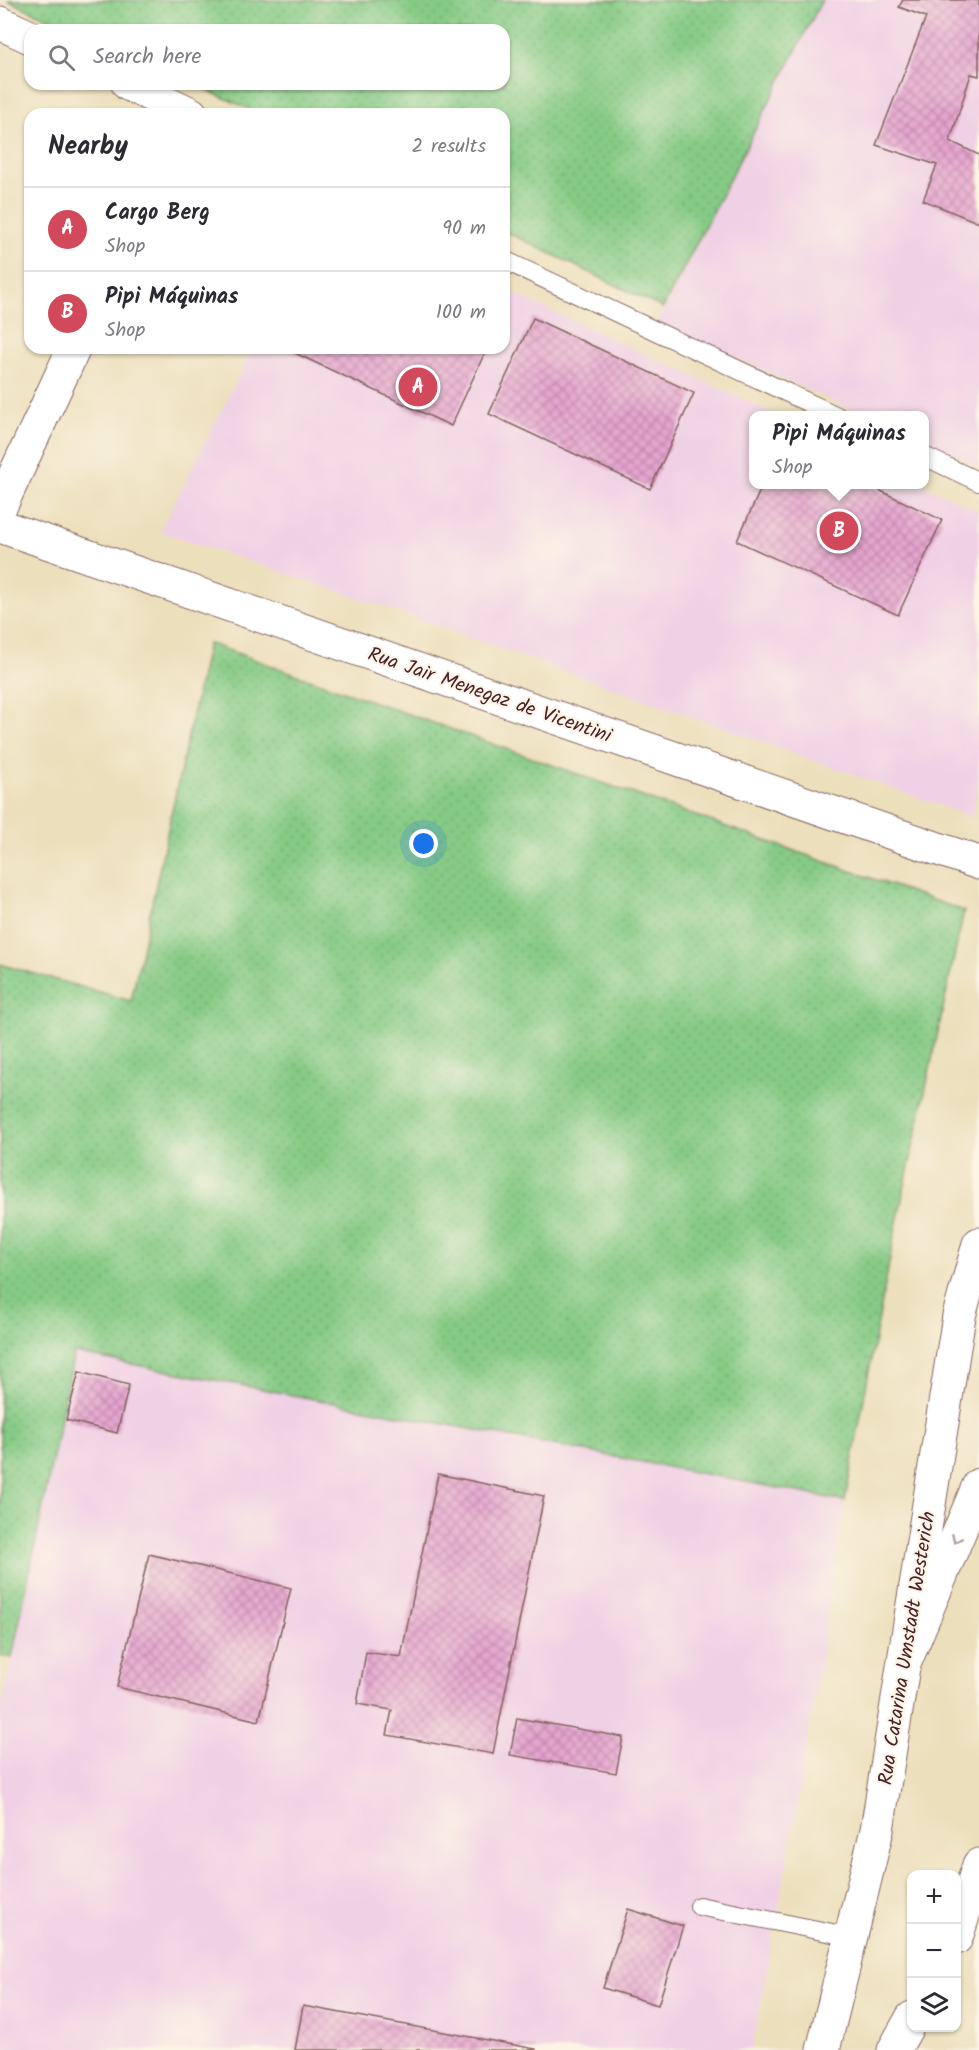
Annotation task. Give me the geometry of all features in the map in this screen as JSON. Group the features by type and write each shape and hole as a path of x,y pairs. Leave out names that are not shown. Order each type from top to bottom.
{"main road":[{"path":"0,22 24,34"},
{"path":"140,90 176,108"},
{"path":"0,507 71,354"},
{"name":"Rua Jair Menegaz de Vicentini","path":"0,526 979,862"},
{"name":"Rua Catarina Umstadt Westerich","path":"823,2050 878,1830 959,1316 979,1244"},
{"path":"904,1664 979,1485"},
{"path":"961,1925 979,1865"},
{"path":"894,2050 907,2027"}],"lane":[{"path":"510,263 826,411"},
{"path":"929,458 979,482"},
{"path":"699,1906 852,1937"}],"shaded area":[{"path":"822,0 979,0 979,466 929,444 929,411 856,411 657,323"},
{"path":"510,292 768,411 749,411 749,489 929,488 979,511 979,778 972,817 391,609 160,531 250,354 510,354"},
{"path":"74,1353 845,1501 797,1805 752,2050 0,2050 0,1716"}],"green space":[{"path":"7,0 822,0 663,308 510,234 510,108 247,108 206,90 510,90 510,24 61,24"},
{"path":"208,643 964,911 894,1236 845,1501 74,1353 12,1658 0,1656 0,964 131,1001"}],"building":[{"path":"903,0 979,0 979,76 971,74 950,141 979,155 979,223 923,200 937,165 876,145 926,17 899,7"},
{"path":"533,318 694,393 650,489 489,414"},
{"path":"297,354 484,354 451,426"},
{"path":"761,489 877,489 942,520 898,615 737,541"},
{"path":"79,1372 129,1385 117,1433 66,1420"},
{"path":"438,1474 544,1496 493,1754 387,1735 392,1710 357,1704 366,1652 401,1657"},
{"path":"149,1554 291,1588 259,1721 117,1687"},
{"path":"517,1718 623,1737 616,1773 510,1755"},
{"path":"628,1909 683,1926 658,2005 603,1988"},
{"path":"303,2006 536,2049 536,2050 295,2050"}],"place":[{"name":"Cargo Berg","path":"418,387"},
{"name":"Pipi Máquinas","path":"839,531"}]}
